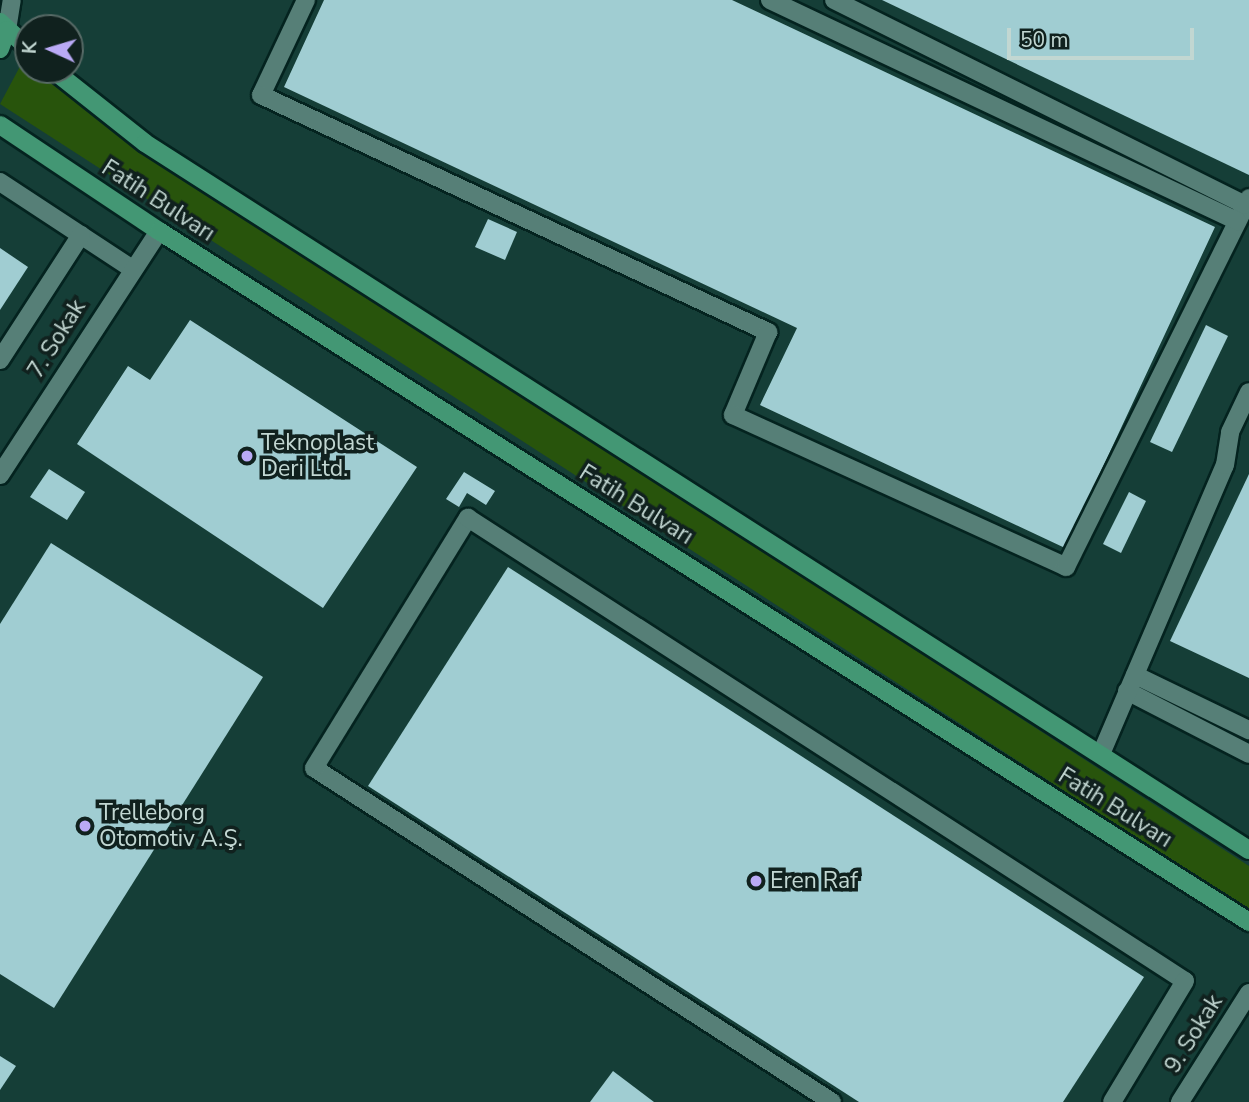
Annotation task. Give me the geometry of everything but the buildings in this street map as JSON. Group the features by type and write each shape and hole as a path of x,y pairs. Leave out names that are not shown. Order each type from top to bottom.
{"main road":[{"path":"0,49 4,26"},
{"name":"Fatih Bulvarı","path":"71,84 145,143 1249,850"},
{"name":"Fatih Bulvarı","path":"0,125 159,232 1249,922"}],"street":[{"path":"4,26 12,0"},
{"path":"306,0 261,95 768,332 733,415 1066,567 1244,208"},
{"path":"770,0 1244,208"},
{"path":"834,0 1244,208"},
{"path":"0,182 131,268"},
{"name":"7. Sokak","path":"0,475 131,268 159,232"},
{"path":"0,360 80,235"},
{"path":"1101,754 1225,465 1230,432 1249,393"},
{"path":"832,1102 314,768 468,518 1185,981 1112,1102"},
{"path":"1131,683 1249,730"},
{"path":"1131,683 1249,754"},
{"name":"9. Sokak","path":"1180,1102 1249,993"}],"green space":[{"path":"14,78 14,84 63,84 183,176 1249,866 1249,910 0,104"}],"place":[{"name":"Teknoplast Deri Ltd.","path":"247,456"},
{"name":"Trelleborg Otomotiv A.Ş.","path":"85,826"},
{"name":"Eren Raf","path":"756,881"}]}
